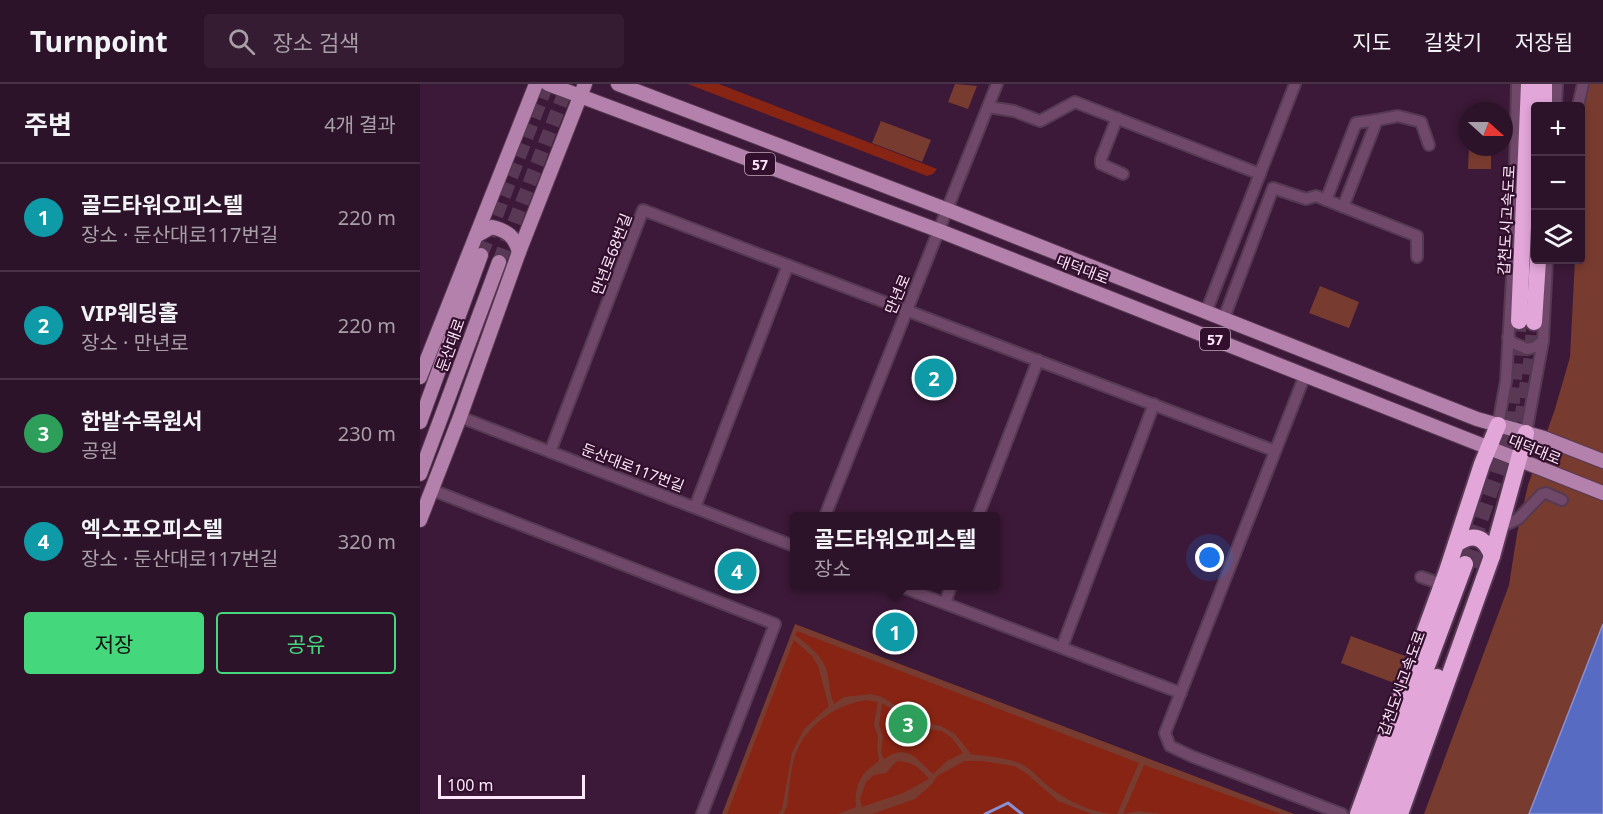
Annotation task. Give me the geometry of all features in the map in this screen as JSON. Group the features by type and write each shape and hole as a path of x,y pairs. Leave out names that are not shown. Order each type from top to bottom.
{"highway":[{"name":"갑천도시고속도로","path":"1530,84 1527,322 1537,264"},
{"path":"1544,84 1544,102"},
{"path":"1358,814 1442,584 1482,464 1498,425"},
{"path":"1400,814 1500,528 1526,463 1526,433"},
{"path":"1456,544 1469,537 1480,539 1488,546 1492,556"},
{"name":"갑천도시고속도로","path":"1372,814 1471,566 1386,814"}],"main road":[{"path":"420,377 536,84"},
{"name":"대덕대로","path":"548,84 583,90 1603,493"},
{"name":"대덕대로","path":"618,84 1498,425 1544,438 1603,461"},
{"path":"420,520 460,417 519,252 583,90"},
{"path":"476,236 492,227 505,230 516,241 519,252"},
{"name":"둔산대로","path":"420,422 481,255"},
{"name":"둔산대로","path":"420,474 499,262"}],"street":[{"name":"만년로","path":"827,512 997,84"},
{"path":"1206,312 1295,84"},
{"path":"1498,425 1505,391 1513,249 1517,84"},
{"path":"1556,102 1557,84"},
{"path":"1579,102 1583,84"},
{"path":"988,107 1014,111 1040,121 1075,102 1260,174"},
{"path":"1326,200 1356,123 1398,116 1421,122 1429,145"},
{"path":"1117,118 1101,164 1123,174"},
{"path":"1343,207 1377,120"},
{"path":"1224,318 1273,188 1306,199 1316,196 1417,236 1417,257"},
{"name":"만년로68번길","path":"550,452 643,210 1275,452"},
{"path":"1526,433 1543,340 1547,264"},
{"path":"695,507 788,265"},
{"path":"1508,337 1511,342 1527,349 1535,347 1543,340"},
{"path":"980,512 1038,360"},
{"path":"1305,375 1165,733 1170,746 1191,756 1342,814"},
{"path":"1062,647 1154,404"},
{"name":"둔산대로117번길","path":"460,417 790,544"},
{"path":"432,490 775,624 702,814"},
{"path":"1500,528 1518,519 1542,494 1546,493 1562,500"},
{"path":"1421,576 1442,584"},
{"path":"912,590 1181,693"},
{"path":"945,603 949,590"}],"shaded area":[{"path":"688,84 719,84 937,169 933,174 927,176"},
{"path":"955,84 977,86 968,109 948,102"},
{"path":"1578,84 1603,84 1603,624 1529,814 1424,814 1509,585 1528,485 1555,409 1570,357 1575,264 1585,264 1585,102 1580,102"},
{"path":"881,121 931,140 922,162 872,143"},
{"path":"1469,156 1491,156 1491,169 1468,169"},
{"path":"1320,286 1359,302 1349,328 1309,313"},
{"path":"795,624 1294,814 722,814"},
{"path":"797,631 1139,763 1117,814 1099,812 1073,802 1049,787 1020,763 971,754 955,734 941,726 924,723 882,697 871,694 844,697 834,704 824,663 795,635"},
{"path":"1351,636 1405,656 1394,683 1341,663"},
{"path":"794,640 812,656 818,666 829,706 804,729 792,753 782,809 778,814 727,814"},
{"path":"866,700 878,702 874,724 878,737 879,761 860,780 856,792 856,807 838,814 783,814 787,806 794,760 804,737 827,715"},
{"path":"882,703 922,728 942,731 952,738 963,753 947,761 933,774 911,754 905,752 892,754 884,759 881,754 883,737 879,725"},
{"path":"897,761 915,766 929,779 903,793 862,807 860,799 866,782 874,775 886,773"},
{"path":"965,761 1014,766 1026,773 1058,801 1092,814 872,814 915,799 932,784 937,776"},
{"path":"1144,765 1281,814 1162,814 1139,811 1123,814"}],"water":[{"path":"1603,624 1603,814 1529,814"}],"waterway":[{"path":"985,814 1008,803 1022,814"}],"tunnel":[{"path":"481,255 547,84"},
{"path":"499,262 568,84"},
{"path":"1465,564 1504,451 1511,413 1519,321"},
{"path":"1518,446 1532,356 1534,322"},
{"path":"1478,569 1490,536"}],"place":[{"name":"VIP웨딩홀","path":"934,378"},
{"name":"엑스포오피스텔","path":"737,571"},
{"name":"골드타워오피스텔","path":"895,632"},
{"name":"한밭수목원서","path":"908,724"}]}
